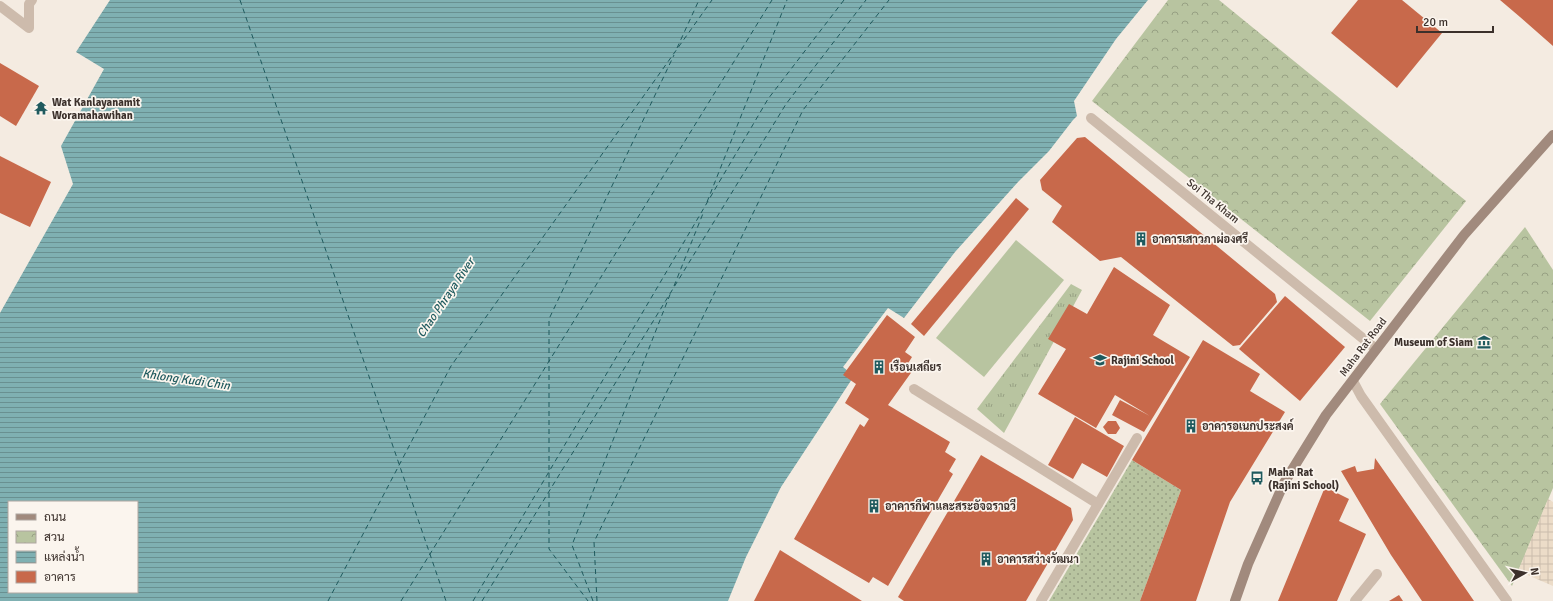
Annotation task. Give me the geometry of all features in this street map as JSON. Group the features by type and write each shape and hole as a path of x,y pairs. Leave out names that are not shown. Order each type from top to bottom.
{"street":[{"path":"0,6 29,28 29,4 32,0"},
{"name":"Soi Tha Kham","path":"1091,118 1376,349"},
{"name":"Maha Rat Road","path":"1235,601 1248,564 1284,483 1326,415 1464,235 1553,135"},
{"path":"1353,381 1361,396 1507,601"},
{"path":"914,389 1098,504"},
{"path":"1041,601 1137,438"},
{"path":"1355,601 1377,574"}],"green space":[{"path":"1168,0 1219,0 1466,201 1370,321 1092,101"},
{"path":"1525,227 1553,270 1553,488 1512,586 1380,404"},
{"path":"1016,240 1064,280 984,377 936,338"},
{"path":"1071,284 1082,290 1004,433 977,409"},
{"path":"1132,460 1181,490 1140,601 1049,601"}],"shaded area":[{"path":"1548,499 1553,502 1553,586 1518,571"}],"water":[{"path":"110,0 1148,0 1116,39 1074,101 1077,116 1049,151 1018,182 955,252 904,318 888,308 843,367 854,376 781,487 746,557 728,601 0,601 0,313 73,184 61,146 104,69 76,52"}],"building":[{"path":"1358,0 1402,0 1442,33 1397,88 1331,33"},
{"path":"1500,0 1553,0 1553,46 1520,17"},
{"path":"0,63 39,86 16,126 0,116"},
{"name":"อาคารเสาวภาผ่องศรี","path":"1085,137 1275,294 1277,302 1240,345 1233,346 1121,257 1100,261 1052,222 1062,206 1042,190 1040,180 1077,138"},
{"path":"0,156 51,182 30,227 0,213"},
{"path":"1016,198 1029,209 924,336 911,324"},
{"path":"1114,267 1170,305 1153,335 1190,357 1144,432 1112,415 1120,400 1150,416 1115,395 1096,428 1038,394 1066,349 1048,339 1069,304 1087,314"},
{"path":"1285,296 1345,347 1300,401 1239,349"},
{"name":"อาคารกีฬาและสระอัจฉราฉวี","path":"887,315 915,337 905,352 912,357 907,365 913,370 888,405 950,442 945,452 956,459 949,471 953,474 888,586 873,577 869,583 794,539 860,424 864,427 869,419 845,403 856,384 843,375"},
{"path":"1203,340 1260,374 1250,391 1285,412 1230,502 1196,601 1140,601 1181,490 1132,460"},
{"path":"1075,417 1124,446 1107,477 1082,463 1073,479 1048,465"},
{"path":"1108,421 1116,421 1120,428 1116,434 1108,434 1103,427"},
{"name":"อาคารสว่างวัฒนา","path":"981,455 1071,508 1073,520 1026,601 904,601 898,597"},
{"path":"1375,458 1474,601 1422,601 1391,555 1341,471 1355,466 1357,472 1374,469"},
{"path":"1325,487 1349,499 1339,521 1366,534 1337,601 1278,601"},
{"path":"780,550 862,601 754,601"},
{"path":"1399,595 1403,601 1389,601"}],"ferry route":[{"path":"240,0 446,601"},
{"path":"677,48 699,0"},
{"path":"328,601 451,366 712,0"},
{"path":"401,601 772,0"},
{"path":"707,202 787,0"},
{"path":"473,601 768,99 844,0"},
{"path":"482,601 786,104 866,0"},
{"path":"597,601 594,542 803,110 889,0"},
{"path":"549,470 549,319 674,55"},
{"path":"674,286 704,211"},
{"path":"593,601 572,545 671,292"},
{"path":"549,473 549,490"},
{"path":"549,493 549,549 588,601"}],"place":[{"name":"Wat Kanlayanamit Woramahawihan","path":"41,108"},
{"name":"อาคารเสาวภาผ่องศรี","path":"1141,239"},
{"name":"Museum of Siam","path":"1484,342"},
{"name":"Rajini School","path":"1100,360"},
{"name":"เรือนเสถียร","path":"879,367"},
{"name":"อาคารอเนกประสงค์","path":"1191,426"},
{"name":"Maha Rat (Rajini School)","path":"1257,478"},
{"name":"อาคารกีฬาและสระอัจฉราฉวี","path":"874,506"},
{"name":"อาคารสว่างวัฒนา","path":"986,559"}],"water label":[{"name":"Chao Phraya River","path":"446,298"},
{"name":"Khlong Kudi Chin","path":"186,380"}]}
